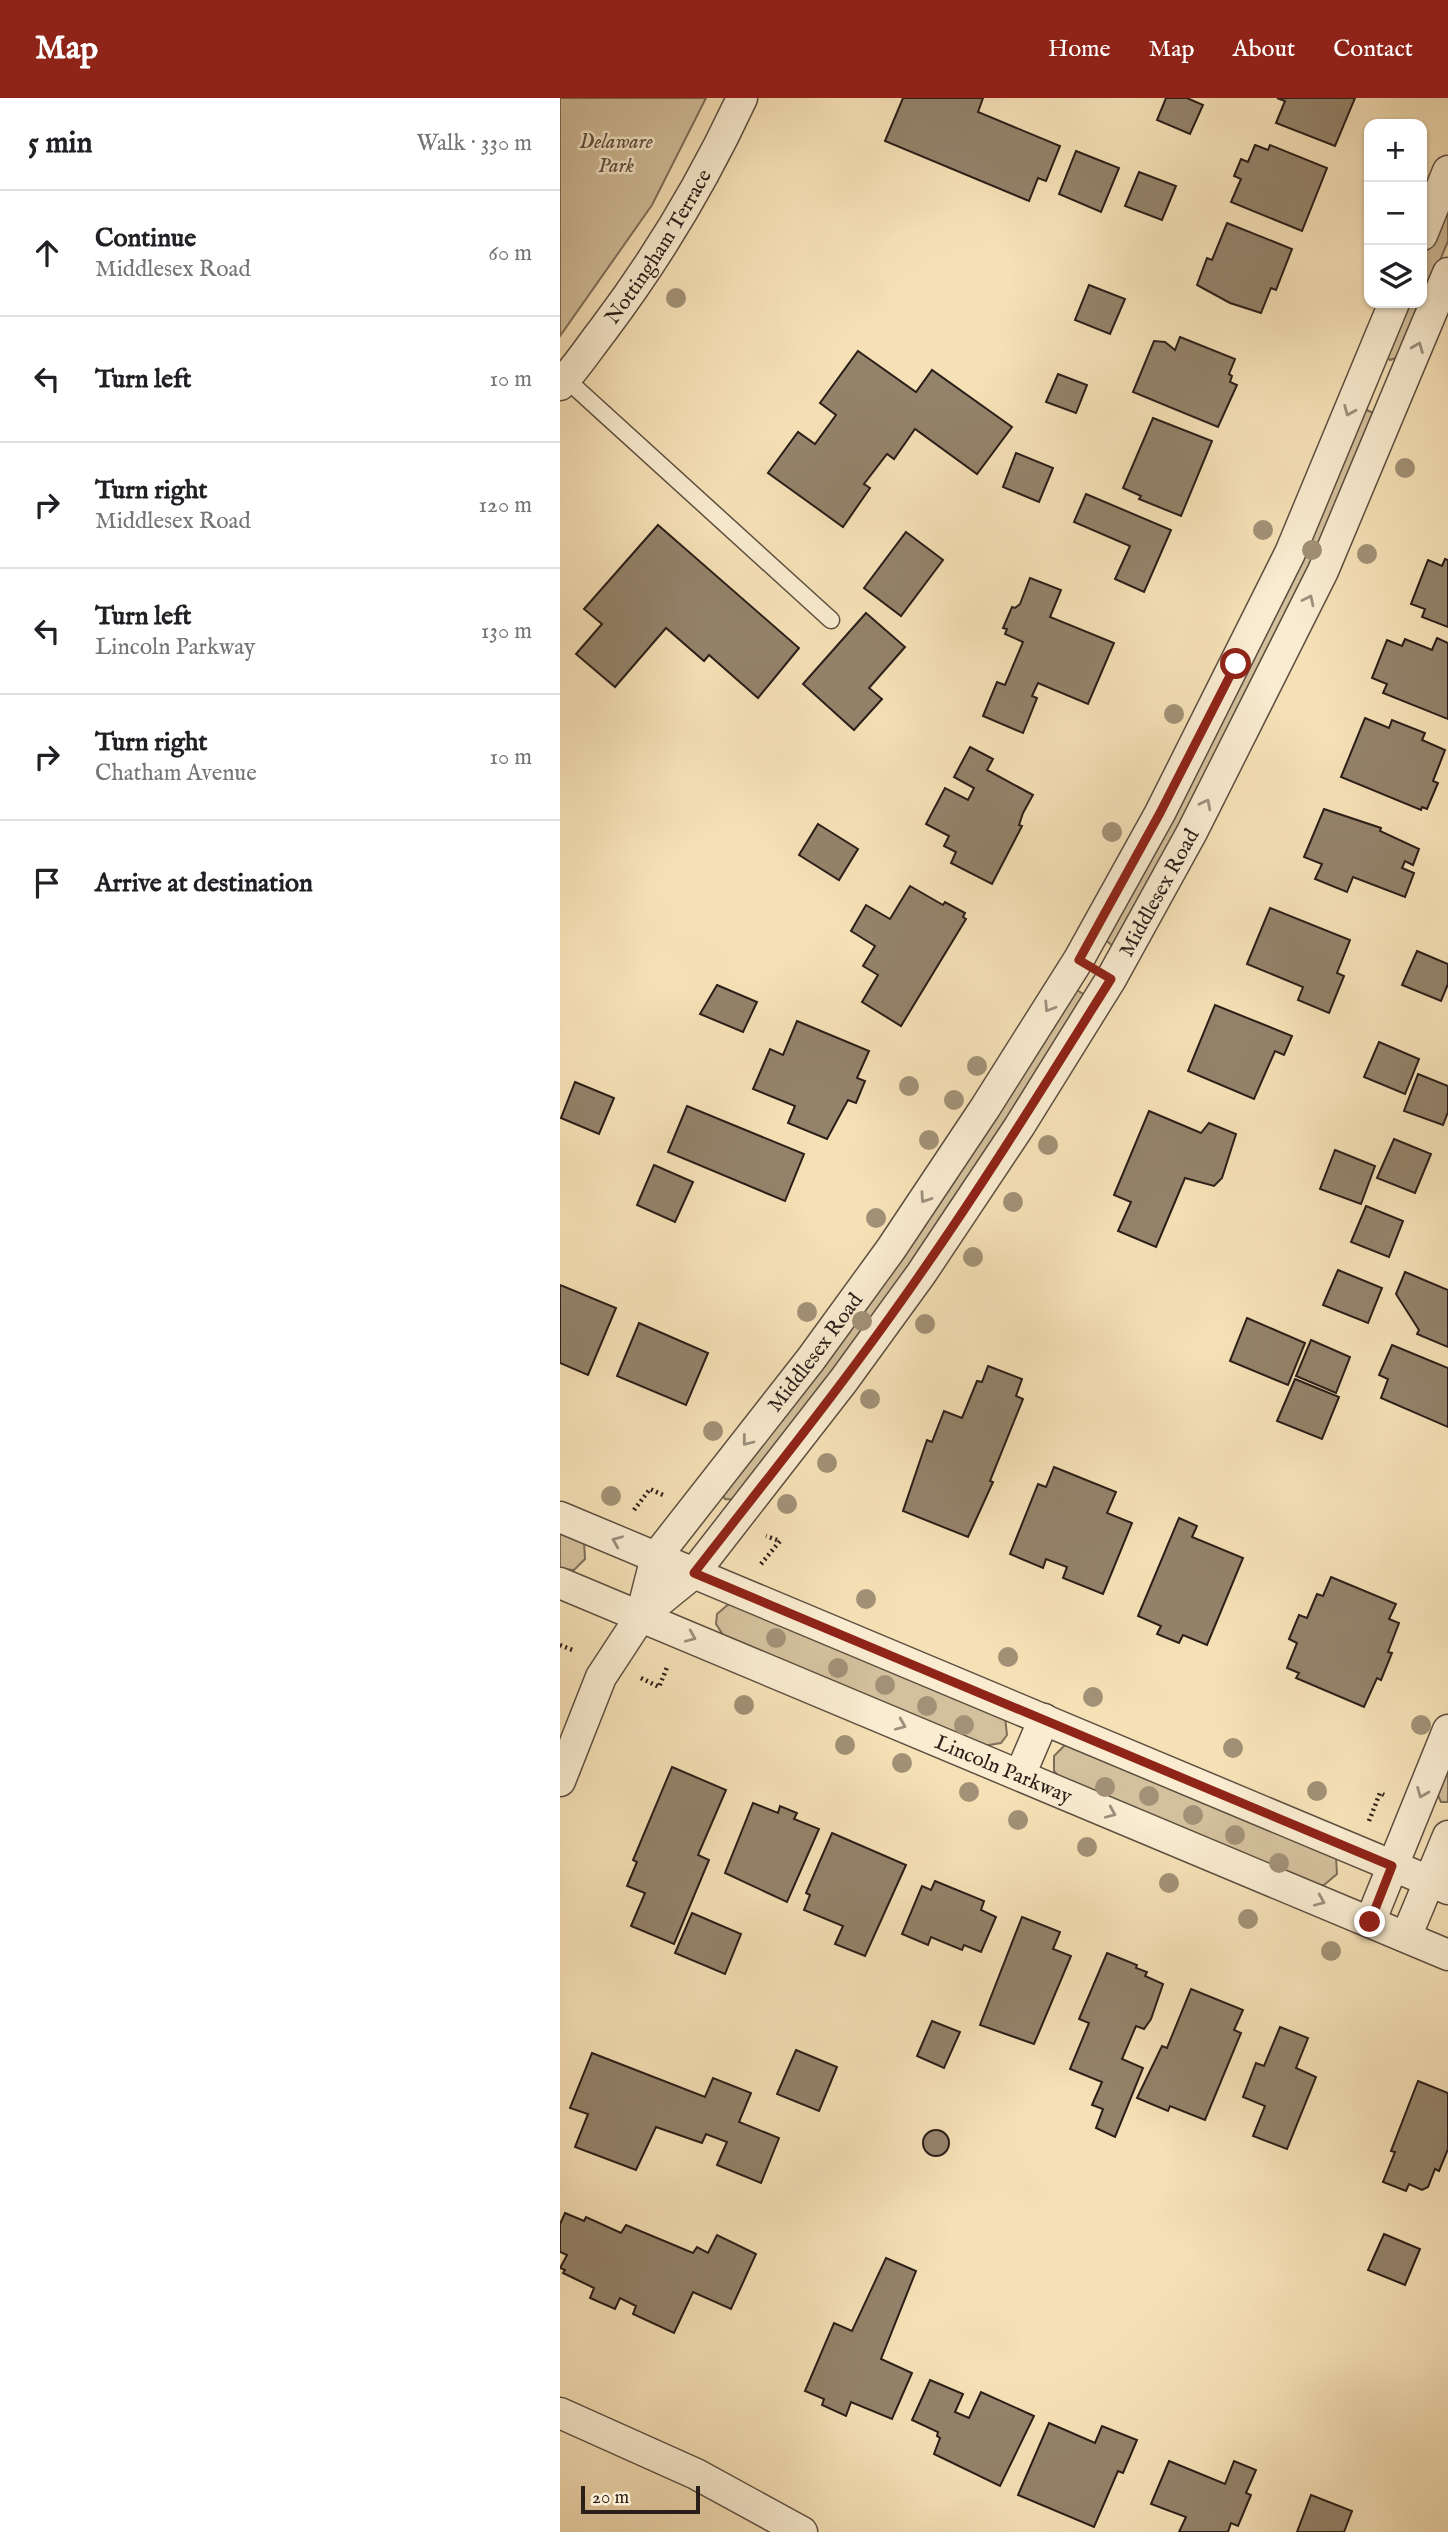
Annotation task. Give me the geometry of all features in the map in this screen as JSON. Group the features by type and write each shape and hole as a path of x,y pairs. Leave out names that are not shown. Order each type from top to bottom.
{"street":[{"name":"Nottingham Terrace","path":"563,382 629,295 674,226 707,169 742,98"},
{"path":"1427,223 1448,171"},
{"name":"Middlesex Road","path":"640,1616 694,1573 844,1380 920,1274 1019,1127 1111,979 1270,681 1323,571 1448,273"},
{"name":"Middlesex Road","path":"560,1781 601,1677 640,1616 656,1557 811,1359 891,1249 1079,960 1160,813 1290,553 1392,308"},
{"path":"1363,378 1399,393"},
{"path":"1079,960 1111,979"},
{"path":"560,1517 1439,1885"},
{"name":"Lincoln Parkway","path":"560,1583 1448,1955"},
{"path":"1020,1775 1044,1719"},
{"path":"1370,1922 1448,1730"},
{"path":"1406,1937 1439,1885 1448,1836"},
{"path":"560,2413 696,2474 802,2532"}],"lane":[{"path":"563,382 831,620"}],"path":[{"path":"628,1518 650,1489"},
{"path":"757,1569 780,1542"},
{"path":"560,1645 577,1652"},
{"path":"640,1677 659,1687 672,1654"},
{"path":"1368,1824 1380,1793"}],"green space":[{"name":"Delaware Park","path":"560,98 706,98 652,205 560,336"},
{"path":"1448,197 1448,241 1427,292 1427,249"},
{"path":"1402,308 1421,308 1401,356 1390,360 1386,355"},
{"path":"1365,409 1375,414 1312,567 1183,826 1113,946 1104,939"},
{"path":"1075,989 1085,995 1084,1003 911,1268 737,1500 725,1499 723,1495"},
{"path":"560,1527 584,1541 585,1559 574,1570 560,1569"},
{"path":"730,1603 1005,1717 1007,1735 1001,1743 983,1746 725,1638 716,1624 717,1614"},
{"path":"1066,1744 1336,1857 1337,1874 1324,1885 1316,1885 1061,1779 1054,1771 1054,1756"},
{"path":"1448,1763 1448,1802 1441,1802 1436,1791"}],"building":[{"path":"903,98 983,98 978,112 1060,146 1046,181 1038,178 1029,201 885,141"},
{"path":"1166,98 1187,98 1203,105 1190,134 1157,120"},
{"path":"1277,98 1355,98 1335,146 1276,123 1285,101"},
{"path":"1255,145 1268,150 1270,145 1327,168 1302,231 1231,202 1241,179 1234,176 1241,159 1248,162"},
{"path":"1076,151 1119,168 1101,212 1059,194"},
{"path":"1139,172 1176,186 1162,220 1125,206"},
{"path":"1227,223 1292,249 1276,290 1271,288 1261,313 1230,303 1197,285 1207,258 1212,260"},
{"path":"1089,285 1125,299 1110,334 1075,320"},
{"path":"1180,337 1235,359 1229,374 1232,376 1230,382 1237,385 1218,427 1133,392 1154,341 1165,342 1175,350"},
{"path":"858,351 916,392 932,370 1012,427 977,474 915,429 894,459 887,454 864,484 870,488 843,527 768,473 798,432 815,444 836,415 820,403"},
{"path":"1058,374 1087,385 1076,413 1046,402"},
{"path":"1153,418 1212,441 1181,516 1139,499 1141,496 1123,488"},
{"path":"1016,453 1053,468 1039,502 1003,487"},
{"path":"1086,494 1171,530 1144,592 1115,579 1130,546 1074,522"},
{"path":"658,525 799,648 758,698 709,655 704,661 666,628 615,687 576,654 602,624 584,609"},
{"path":"906,532 943,560 901,616 864,588"},
{"path":"1445,559 1448,560 1448,627 1422,617 1425,609 1411,604 1428,560 1442,566"},
{"path":"1030,578 1061,590 1050,617 1114,643 1088,704 1038,683 1032,696 1037,698 1023,733 983,716 997,682 1005,685 1023,642 1005,634 1007,629 1003,628 1012,607 1020,604"},
{"path":"866,613 905,647 869,688 882,699 854,730 803,684"},
{"path":"1437,638 1448,643 1448,719 1383,693 1387,684 1372,678 1387,640 1402,646 1405,639 1432,650"},
{"path":"1365,718 1389,728 1392,720 1425,733 1422,740 1445,750 1433,781 1438,783 1427,809 1422,807 1421,810 1341,777"},
{"path":"970,747 993,759 987,770 1033,795 1023,813 1019,825 1022,826 992,884 951,863 956,852 944,846 949,836 926,824 945,788 968,800 974,788 954,777"},
{"path":"1324,809 1381,828 1380,831 1419,849 1413,865 1405,861 1402,868 1414,873 1405,897 1353,877 1347,892 1315,879 1322,864 1304,857"},
{"path":"818,824 858,849 839,880 799,855"},
{"path":"910,886 943,905 945,902 965,913 963,917 966,919 901,1026 862,1002 878,975 863,966 875,946 851,931 866,905 890,919"},
{"path":"1270,908 1350,940 1337,973 1344,976 1329,1013 1298,1000 1303,987 1247,964"},
{"path":"1417,951 1448,964 1448,984 1441,1001 1402,985"},
{"path":"717,985 757,1002 743,1032 700,1014"},
{"path":"1215,1005 1292,1036 1284,1055 1275,1051 1254,1099 1188,1071"},
{"path":"797,1021 869,1051 857,1078 865,1081 856,1103 848,1100 827,1139 788,1123 795,1106 753,1089 770,1049 783,1055"},
{"path":"1379,1042 1419,1059 1405,1094 1364,1077"},
{"path":"1418,1074 1448,1086 1448,1112 1443,1125 1404,1111"},
{"path":"575,1082 614,1098 599,1134 561,1118"},
{"path":"687,1106 804,1154 785,1201 668,1152"},
{"path":"1149,1111 1201,1133 1209,1123 1236,1134 1222,1178 1214,1186 1185,1178 1156,1247 1118,1231 1131,1202 1114,1195"},
{"path":"1394,1139 1431,1154 1415,1193 1377,1178"},
{"path":"1335,1150 1375,1166 1361,1204 1320,1189"},
{"path":"654,1165 693,1182 675,1222 637,1205"},
{"path":"1366,1206 1403,1221 1389,1257 1351,1242"},
{"path":"1338,1270 1382,1288 1368,1323 1323,1305"},
{"path":"1405,1272 1448,1290 1448,1347 1417,1334 1419,1330 1396,1294"},
{"path":"560,1285 616,1308 588,1375 560,1363"},
{"path":"1247,1318 1305,1343 1288,1385 1230,1361"},
{"path":"639,1323 708,1353 686,1405 617,1376"},
{"path":"1311,1340 1350,1357 1336,1393 1296,1376"},
{"path":"1392,1345 1448,1368 1448,1427 1381,1398 1388,1379 1379,1375"},
{"path":"988,1366 1022,1379 1016,1396 1023,1399 990,1481 993,1482 968,1537 903,1511 927,1440 932,1442 944,1411 962,1418 977,1381 982,1382"},
{"path":"1295,1379 1339,1397 1322,1439 1277,1421"},
{"path":"1054,1467 1116,1492 1107,1513 1132,1523 1103,1594 1063,1578 1067,1567 1046,1559 1043,1568 1010,1554 1038,1484 1046,1487"},
{"path":"1179,1518 1197,1526 1192,1537 1243,1558 1207,1645 1183,1635 1179,1643 1157,1634 1161,1626 1138,1616"},
{"path":"1331,1577 1396,1604 1389,1619 1399,1623 1388,1652 1392,1653 1381,1680 1377,1678 1364,1707 1296,1678 1299,1673 1287,1668 1297,1643 1289,1639 1299,1615 1307,1618 1317,1594 1323,1596"},
{"path":"672,1767 726,1790 698,1855 709,1860 674,1944 631,1926 645,1893 627,1886 637,1862 633,1860"},
{"path":"753,1803 778,1813 780,1806 797,1813 794,1819 819,1829 787,1902 725,1873"},
{"path":"832,1833 906,1865 865,1956 835,1944 843,1926 804,1910 810,1895 806,1893"},
{"path":"935,1881 984,1901 981,1910 996,1917 981,1952 964,1945 962,1950 931,1937 928,1945 902,1934 922,1886 931,1890"},
{"path":"692,1913 741,1934 725,1974 675,1953"},
{"path":"1022,1917 1060,1932 1053,1949 1071,1956 1034,2044 980,2025"},
{"path":"1107,1953 1137,1965 1136,1968 1147,1972 1145,1976 1163,1984 1151,2019 1144,2029 1136,2026 1122,2059 1143,2068 1115,2137 1096,2128 1103,2109 1092,2105 1102,2082 1070,2069 1089,2023 1079,2019"},
{"path":"1191,1989 1243,2010 1234,2030 1241,2033 1205,2120 1170,2106 1168,2111 1137,2098 1162,2046 1167,2048"},
{"path":"932,2021 960,2032 944,2068 917,2056"},
{"path":"1280,2027 1308,2038 1296,2068 1316,2077 1287,2149 1253,2136 1265,2106 1243,2097 1256,2063 1264,2066"},
{"path":"796,2050 837,2067 819,2111 777,2094"},
{"path":"592,2053 705,2097 713,2078 751,2093 739,2122 779,2138 761,2183 717,2165 727,2142 706,2134 702,2143 656,2127 636,2170 575,2147 588,2114 570,2108"},
{"path":"1418,2081 1448,2093 1448,2149 1439,2171 1435,2169 1428,2187 1422,2190 1409,2184 1406,2191 1383,2182 1395,2152 1391,2151"},
{"path":"936,2130 945,2134 949,2143 945,2152 936,2156 927,2152 923,2143 927,2134"},
{"path":"565,2213 584,2221 586,2217 621,2233 626,2225 693,2253 697,2247 708,2253 717,2235 756,2254 731,2309 693,2292 674,2333 633,2314 636,2306 620,2298 615,2309 590,2298 594,2288 563,2273 565,2270 560,2268 567,2255 560,2252 560,2224"},
{"path":"1384,2234 1420,2249 1405,2285 1368,2270"},
{"path":"886,2258 916,2271 881,2359 912,2373 892,2419 851,2402 846,2416 822,2405 824,2399 805,2391 834,2323 852,2331"},
{"path":"930,2380 963,2394 955,2412 969,2418 981,2392 1034,2416 1000,2486 934,2454 940,2438 937,2436 938,2432 912,2420"},
{"path":"1049,2423 1095,2443 1102,2426 1137,2440 1123,2473 1118,2471 1094,2527 1018,2495"},
{"path":"1169,2461 1225,2484 1234,2461 1256,2470 1246,2493 1251,2495 1238,2526 1231,2523 1228,2532 1179,2532 1186,2517 1151,2504"},
{"path":"1311,2495 1352,2511 1344,2532 1297,2532"}],"route":[{"path":"1236,664 1160,813 1079,960 1111,979 1019,1127 920,1274 844,1380 694,1573 1392,1866 1370,1922"}]}
